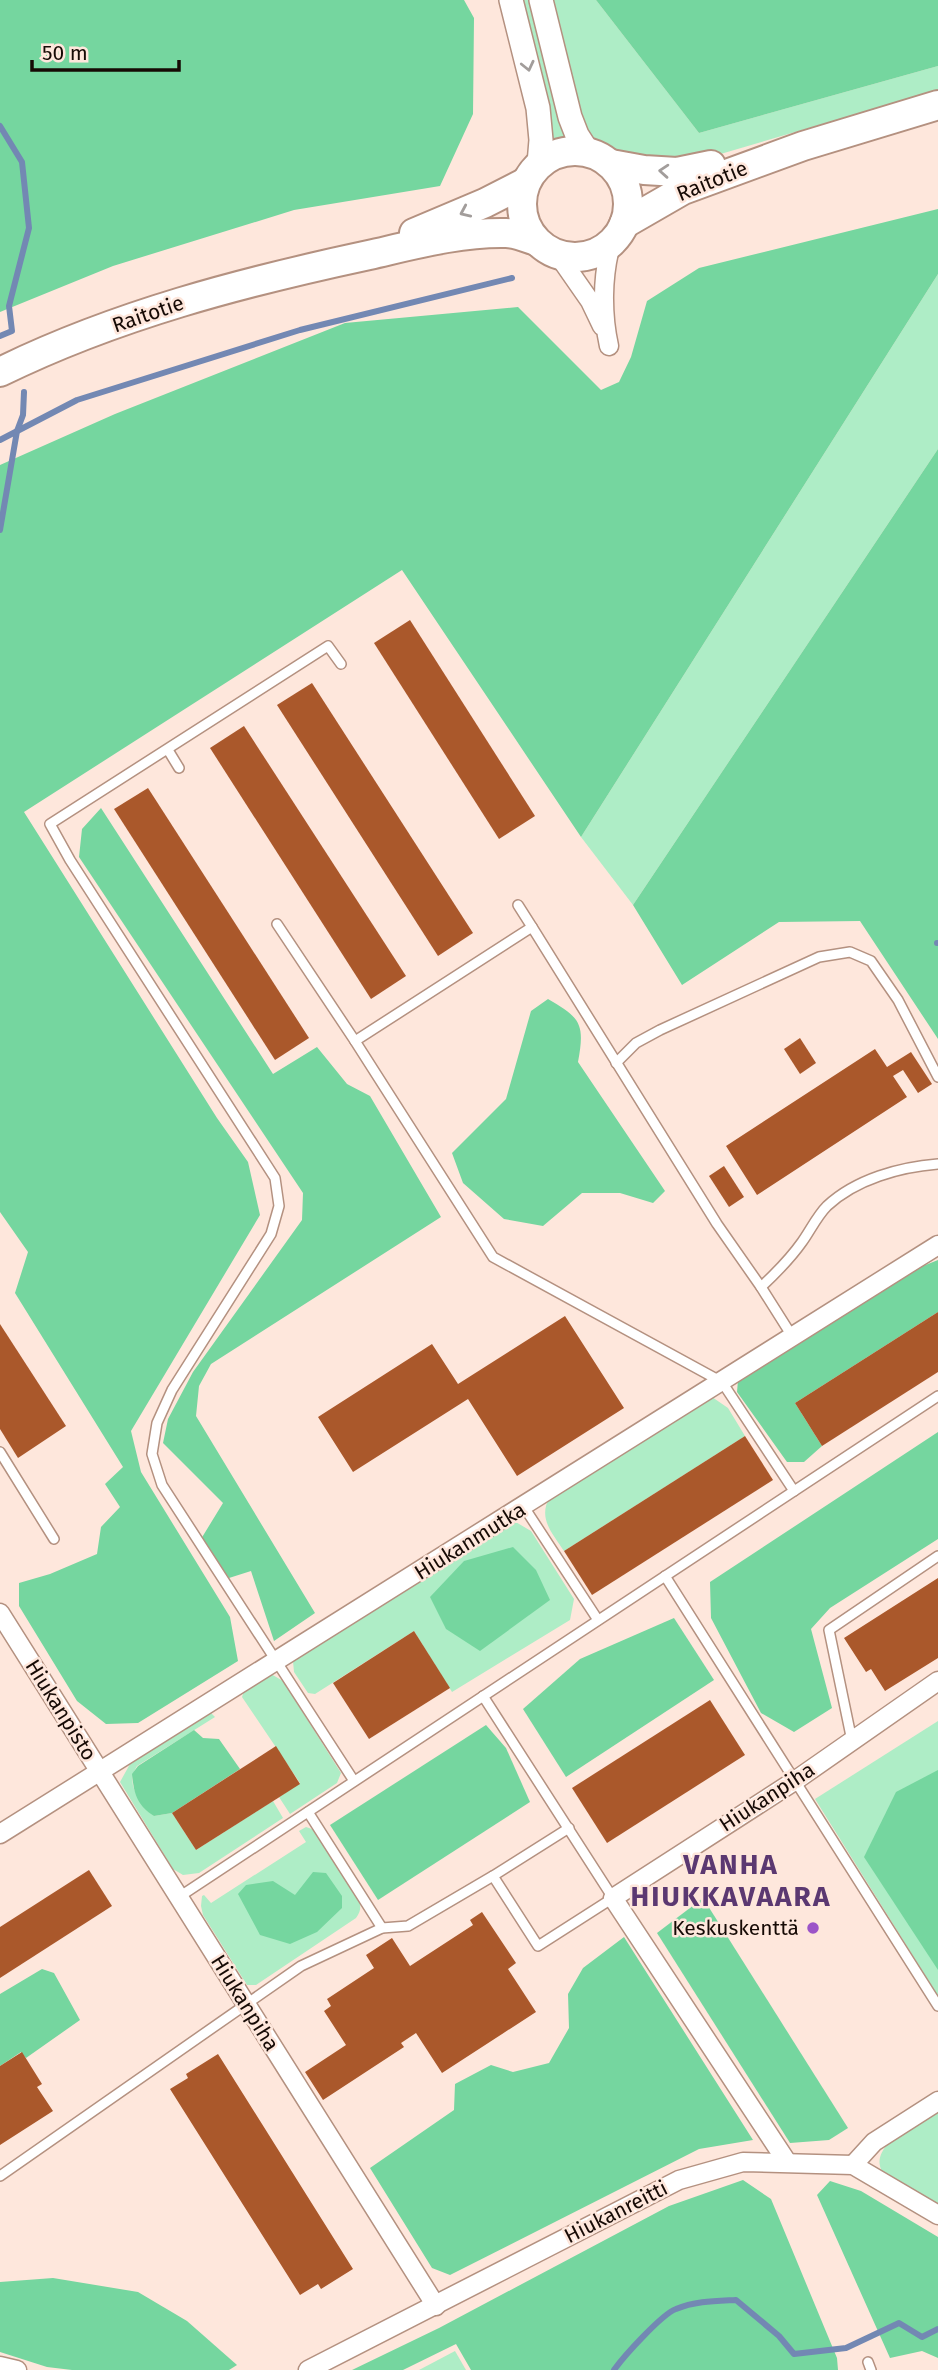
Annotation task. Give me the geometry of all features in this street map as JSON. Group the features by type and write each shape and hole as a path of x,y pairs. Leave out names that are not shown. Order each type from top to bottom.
{"main road":[{"name":"Raitotie","path":"617,234 683,190 803,146 938,105"},
{"name":"Raitotie","path":"599,158 644,170 677,172 803,146"},
{"path":"562,152 599,158 625,185 628,212 617,234 598,253 585,257 571,258 547,248 528,230 523,218 522,205 533,173 562,152"},
{"name":"Raitotie","path":"301,269 426,229 485,203 533,173"},
{"name":"Raitotie","path":"0,372 47,349 198,296 301,269 439,240 508,232 547,248"}],"street":[{"path":"511,0 538,108 541,140 533,173"},
{"path":"541,0 570,117 577,135 599,158"},
{"path":"547,248 590,301 607,340 604,308 606,261 617,234"},
{"name":"Hiukanmutka","path":"0,1834 938,1245"},
{"name":"Hiukanpisto","path":"0,1613 99,1771"},
{"name":"Hiukanpiha","path":"613,1898 796,1780 938,1681"},
{"name":"Hiukanpiha","path":"99,1771 436,2306"},
{"path":"613,1898 787,2162"},
{"path":"853,2165 874,2142 938,2101"},
{"name":"Hiukanreitti","path":"308,2370 679,2180 743,2162 853,2165 938,2215"},
{"path":"0,2365 17,2370"}],"lane":[{"path":"341,664 328,646 50,824 70,860 275,1178 279,1206 271,1234 172,1390 157,1423 152,1454 162,1485 354,1781"},
{"path":"168,750 179,768"},
{"path":"518,905 717,1224 792,1336"},
{"path":"277,924 493,1257 722,1382 794,1491"},
{"path":"355,1041 532,927"},
{"path":"616,1063 636,1043 660,1030 819,957 850,952 871,961 898,1000 938,1077"},
{"path":"761,1286 800,1245 826,1207 853,1187 889,1173 938,1164"},
{"path":"178,1897 938,1396"},
{"path":"0,1452 54,1539"},
{"path":"524,1507 598,1620"},
{"path":"852,1741 829,1630 938,1556"},
{"path":"665,1576 938,2006"},
{"path":"483,1696 613,1898 538,1946 494,1876"},
{"path":"308,1812 382,1928"},
{"path":"0,2176 301,1966 382,1928 408,1926 569,1828"}],"green space":[{"path":"0,0 464,0 474,18 473,114 440,186 294,210 113,266 0,312"},
{"path":"519,0 533,0 572,143 549,148"},
{"path":"549,0 596,0 699,133 938,66 938,90 679,165 637,161 602,148 583,119 563,57"},
{"path":"596,0 938,0 938,66 699,133"},
{"path":"938,209 938,274 581,837 402,570 24,812 217,1118 248,1162 260,1215 131,1431 141,1472 230,1617 238,1661 138,1723 106,1724 77,1701 19,1606 19,1583 50,1574 97,1554 101,1527 120,1507 105,1484 123,1467 15,1293 28,1252 0,1212 0,465 115,414 345,323 518,307 601,390 619,382 631,357 647,301 699,268"},
{"path":"938,274 938,449 633,905 581,837"},
{"path":"938,449 938,1039 860,921 779,922 682,985 633,905"},
{"path":"101,808 273,1074 317,1047 347,1084 370,1096 441,1217 211,1364 199,1386 196,1416 315,1613 274,1641 251,1571 229,1578 201,1539 223,1503 163,1443 168,1419 193,1372 302,1220 303,1193 79,857 82,829"},
{"path":"548,999 568,1012 578,1023 581,1039 578,1062 665,1191 653,1203 620,1193 582,1193 543,1226 504,1219 463,1183 452,1153 506,1099 531,1011"},
{"path":"938,1260 938,1312 795,1403 822,1446 804,1462 787,1462 737,1392 738,1380 913,1270"},
{"path":"712,1397 728,1408 745,1436 564,1551 546,1519 546,1505 550,1497"},
{"path":"938,1432 938,1539 830,1608 811,1629 832,1708 794,1732 761,1713 711,1618 710,1582"},
{"path":"514,1521 531,1531 574,1599 570,1620 452,1692 414,1631 315,1694 308,1693 294,1672 293,1661"},
{"path":"513,1547 536,1570 550,1600 480,1651 446,1629 430,1597 464,1561"},
{"path":"674,1618 714,1680 566,1777 523,1709 580,1659"},
{"path":"271,1674 283,1681 341,1773 337,1783 290,1814 279,1797 300,1783 242,1697 244,1691"},
{"path":"211,1713 215,1717 137,1766 132,1780 139,1799 154,1816 172,1813 196,1850 273,1801 283,1818 199,1873 183,1875 173,1869 120,1782 130,1764"},
{"path":"938,1721 938,1996 815,1799"},
{"path":"486,1725 506,1748 530,1802 378,1900 330,1825"},
{"path":"194,1730 203,1738 219,1739 240,1769 172,1813 154,1816 137,1798 132,1774 138,1766"},
{"path":"938,1770 938,1970 864,1857 896,1792"},
{"path":"306,1827 319,1837 359,1899 359,1913 356,1918 256,1985 247,1985 203,1915 202,1896 211,1903 306,1842 299,1831"},
{"path":"313,1872 326,1873 342,1896 342,1908 317,1932 290,1944 260,1935 238,1894 246,1885 273,1881 295,1895"},
{"path":"703,1898 848,2128 829,2140 790,2143 657,1933"},
{"path":"624,1937 753,2140 699,2149 450,2275 432,2268 370,2168 454,2110 455,2084 491,2065 513,2072 549,2063 569,2028 568,1994 583,1968"},
{"path":"42,1969 54,1973 80,2020 26,2058 21,2052 0,2066 0,1994"},
{"path":"938,2110 938,2205 884,2174 880,2164 881,2154 896,2136"},
{"path":"743,2180 771,2199 837,2358 838,2370 471,2370 456,2344 403,2370 352,2370 439,2328 669,2206"},
{"path":"830,2181 861,2191 938,2237 938,2358 922,2351 890,2358 817,2195"},
{"path":"53,2278 138,2292 187,2321 237,2365 229,2370 72,2370 47,2367 0,2352 0,2282"},
{"path":"455,2351 466,2370 419,2370"}],"building":[{"path":"410,620 535,816 499,839 374,643"},
{"path":"312,683 473,933 438,956 277,705"},
{"path":"244,726 406,976 371,999 210,748"},
{"path":"148,788 309,1038 275,1060 114,809"},
{"path":"800,1038 816,1063 800,1074 784,1049"},
{"path":"875,1049 887,1067 911,1052 932,1084 918,1093 903,1070 893,1076 907,1097 757,1195 726,1146"},
{"path":"724,1166 744,1197 729,1207 709,1176"},
{"path":"938,1312 938,1372 822,1446 795,1403"},
{"path":"565,1316 624,1408 517,1476 468,1399 353,1472 318,1417 432,1344 458,1384"},
{"path":"0,1324 66,1426 18,1458 0,1429"},
{"path":"745,1436 773,1480 592,1595 564,1551"},
{"path":"938,1578 938,1658 885,1691 871,1669 866,1672 844,1638"},
{"path":"414,1631 450,1688 369,1739 333,1683"},
{"path":"710,1700 745,1755 607,1843 572,1788"},
{"path":"276,1746 300,1784 196,1850 172,1813"},
{"path":"89,1870 112,1906 0,1978 0,1927"},
{"path":"482,1912 516,1963 508,1969 536,2012 442,2073 416,2033 401,2043 404,2047 323,2100 305,2072 346,2045 324,2011 331,2006 327,1999 374,1968 366,1955 392,1938 410,1966 473,1925 470,1920"},
{"path":"22,2052 42,2084 37,2087 53,2111 0,2145 0,2066"},
{"path":"218,2054 353,2269 321,2289 318,2284 300,2295 170,2089 188,2078 186,2074"}],"waterway":[{"path":"0,126 22,162 29,228 9,306 12,331 0,336"},
{"path":"0,440 77,400 300,330 512,278"},
{"path":"0,530 17,431 23,415 24,392"},
{"path":"614,2370 670,2312 683,2306 706,2302 736,2300 779,2336 794,2354 846,2348 899,2323 922,2337 938,2329"}],"place":[{"name":"Keskuskenttä","path":"813,1928"}],"district":[{"name":"VANHA HIUKKAVAARA","path":"731,1880"}]}
